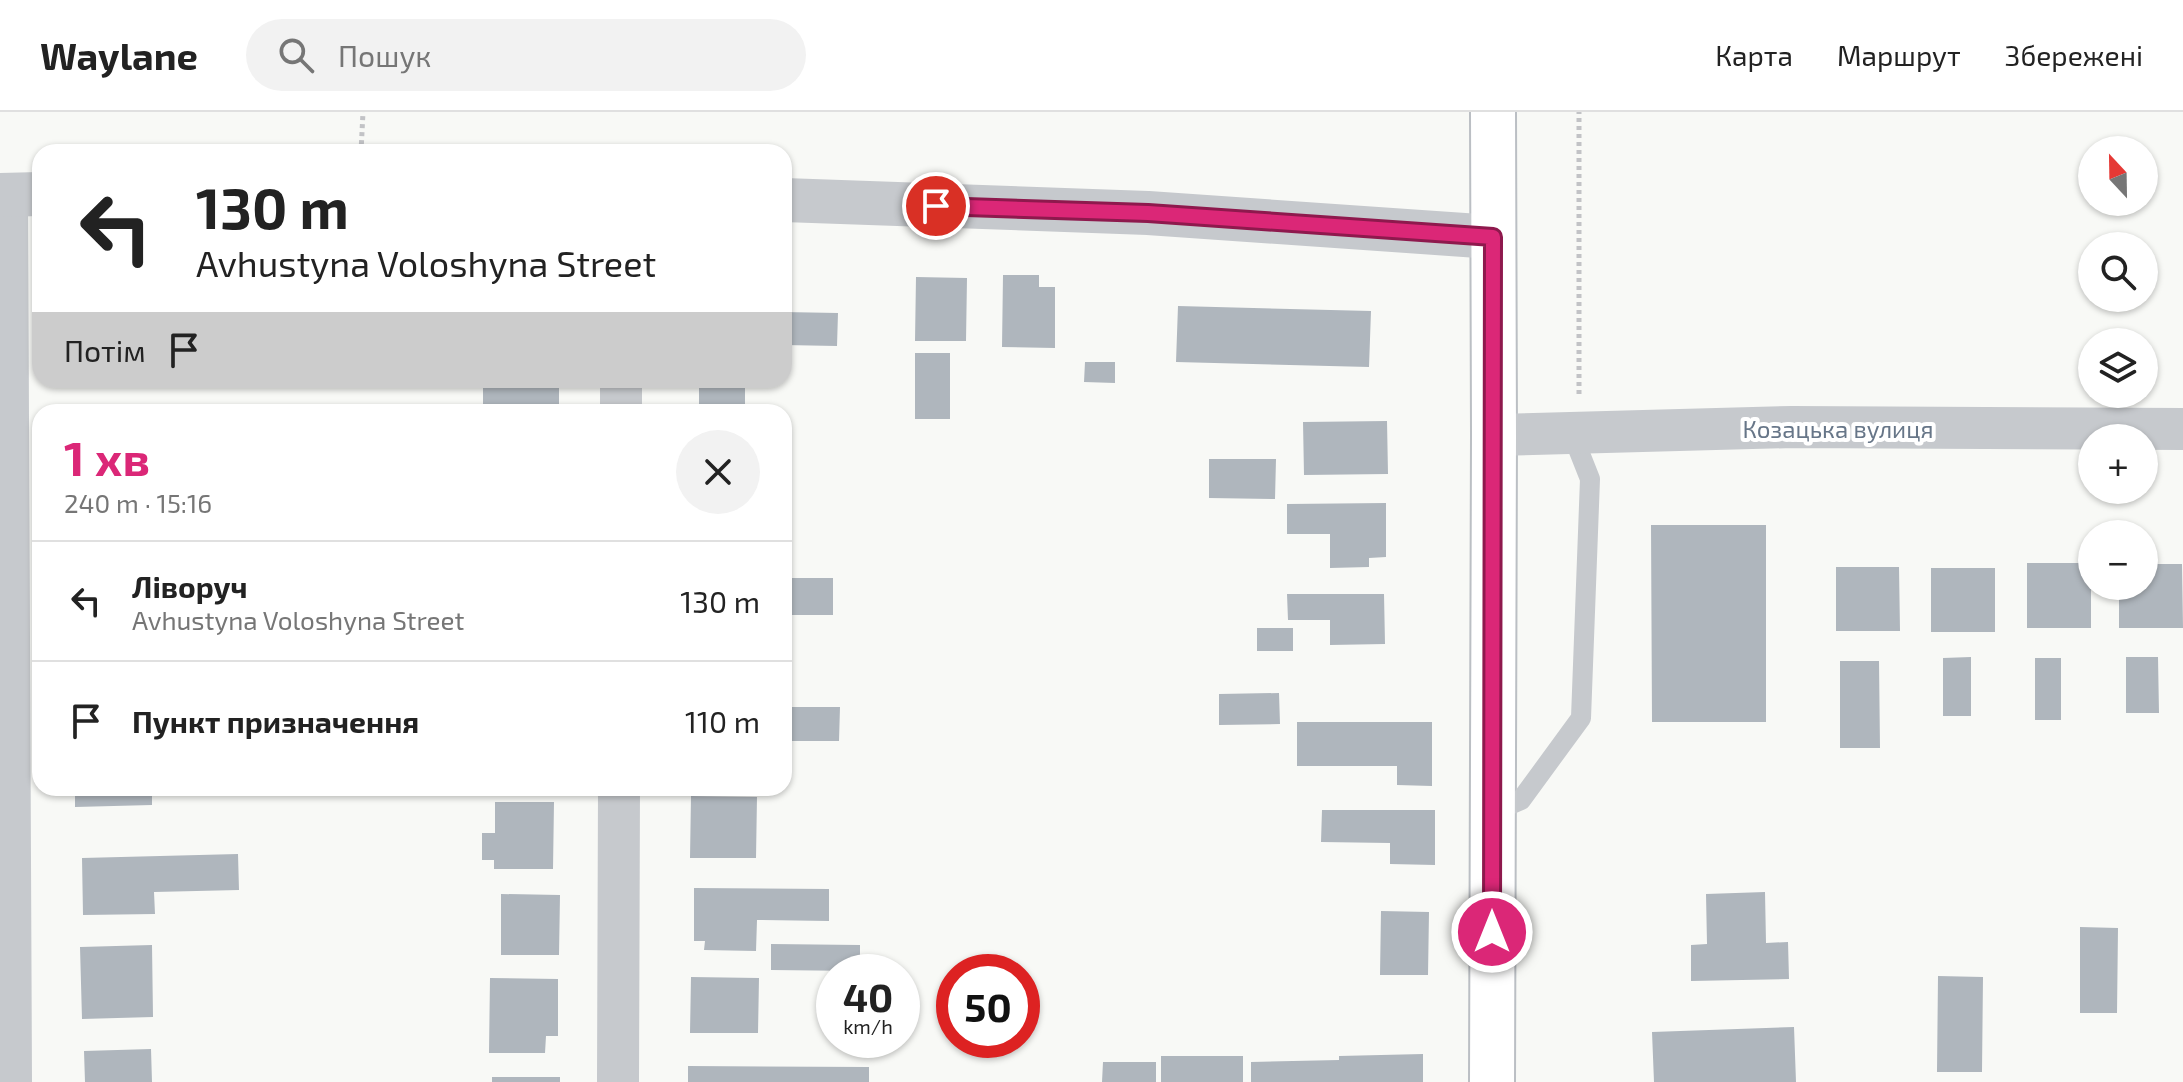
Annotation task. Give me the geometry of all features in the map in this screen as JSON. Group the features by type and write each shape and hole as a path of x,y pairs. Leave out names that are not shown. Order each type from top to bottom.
{"main road":[{"path":"1492,1082 1493,112"}],"street":[{"path":"11,1082 16,195"},
{"path":"792,200 1148,213 1493,237"},
{"name":"Козацька вулиця","path":"1494,435 1792,427 2183,429"},
{"path":"618,1082 619,796"}],"lane":[{"path":"1493,812 1521,800 1581,718 1590,479 1575,431"}],"path":[{"path":"361,144 363,112"},
{"path":"1575,431 1579,112"}],"building":[{"path":"1003,275 1039,275 1039,287 1055,287 1055,348 1002,347"},
{"path":"916,277 967,278 966,341 915,341"},
{"path":"1178,306 1371,311 1369,367 1176,362"},
{"path":"792,312 838,313 837,346 792,345"},
{"path":"915,353 950,353 950,419 915,419"},
{"path":"1085,362 1115,362 1115,383 1084,382"},
{"path":"483,388 559,388 559,404 483,404"},
{"path":"699,388 745,388 745,404 699,404"},
{"path":"1387,421 1388,474 1304,475 1303,422"},
{"path":"1209,459 1276,459 1275,499 1209,498"},
{"path":"1386,503 1386,557 1369,558 1369,567 1330,568 1330,534 1287,534 1287,504"},
{"path":"1651,525 1766,525 1766,722 1652,722"},
{"path":"2027,563 2078,563 2078,600 2091,600 2091,628 2027,628"},
{"path":"2158,564 2182,564 2183,628 2119,628 2119,600 2158,600"},
{"path":"1836,567 1899,567 1900,631 1836,631"},
{"path":"1931,568 1995,568 1995,632 1931,632"},
{"path":"792,578 833,578 833,615 792,615"},
{"path":"1287,594 1384,594 1385,644 1330,645 1330,620 1288,620"},
{"path":"1257,628 1293,628 1293,651 1257,651"},
{"path":"1971,657 1971,716 1943,716 1943,658"},
{"path":"2126,657 2158,657 2159,713 2126,713"},
{"path":"2035,658 2061,658 2061,720 2035,720"},
{"path":"1840,661 1879,661 1880,748 1840,748"},
{"path":"1279,693 1280,724 1219,725 1219,694"},
{"path":"792,707 840,707 839,741 792,741"},
{"path":"1297,722 1432,722 1432,786 1397,785 1397,766 1297,766"},
{"path":"75,796 152,796 152,805 75,807"},
{"path":"691,796 757,797 756,858 690,858"},
{"path":"495,802 554,802 553,869 494,869 494,860 482,860 482,833 495,833"},
{"path":"1322,810 1435,810 1435,865 1390,864 1390,843 1321,842"},
{"path":"238,854 239,890 154,892 155,914 83,915 82,858"},
{"path":"694,888 829,889 829,921 757,920 756,951 704,950 705,941 694,941"},
{"path":"1765,892 1766,943 1788,942 1789,979 1691,981 1691,945 1707,944 1706,894"},
{"path":"501,894 560,895 559,955 501,955"},
{"path":"1381,911 1429,912 1428,975 1380,975"},
{"path":"2080,927 2118,928 2117,1013 2080,1013"},
{"path":"771,944 860,945 860,954 816,954 816,971 771,970"},
{"path":"152,945 153,1017 82,1019 80,947"},
{"path":"1938,976 1983,977 1982,1072 1937,1072"},
{"path":"691,977 759,978 758,1033 690,1033"},
{"path":"490,978 558,979 558,1036 546,1036 545,1053 489,1053"},
{"path":"1794,1027 1796,1082 1654,1082 1652,1032"},
{"path":"151,1049 152,1082 85,1082 84,1051"},
{"path":"1423,1054 1423,1082 1251,1082 1251,1062"},
{"path":"1161,1056 1243,1056 1243,1082 1161,1082"},
{"path":"1103,1062 1156,1062 1156,1082 1102,1082"},
{"path":"688,1066 869,1067 869,1082 688,1082"},
{"path":"492,1077 560,1077 560,1082 492,1082"}],"route":[{"path":"936,206 1148,213 1493,237 1492,932"}]}
